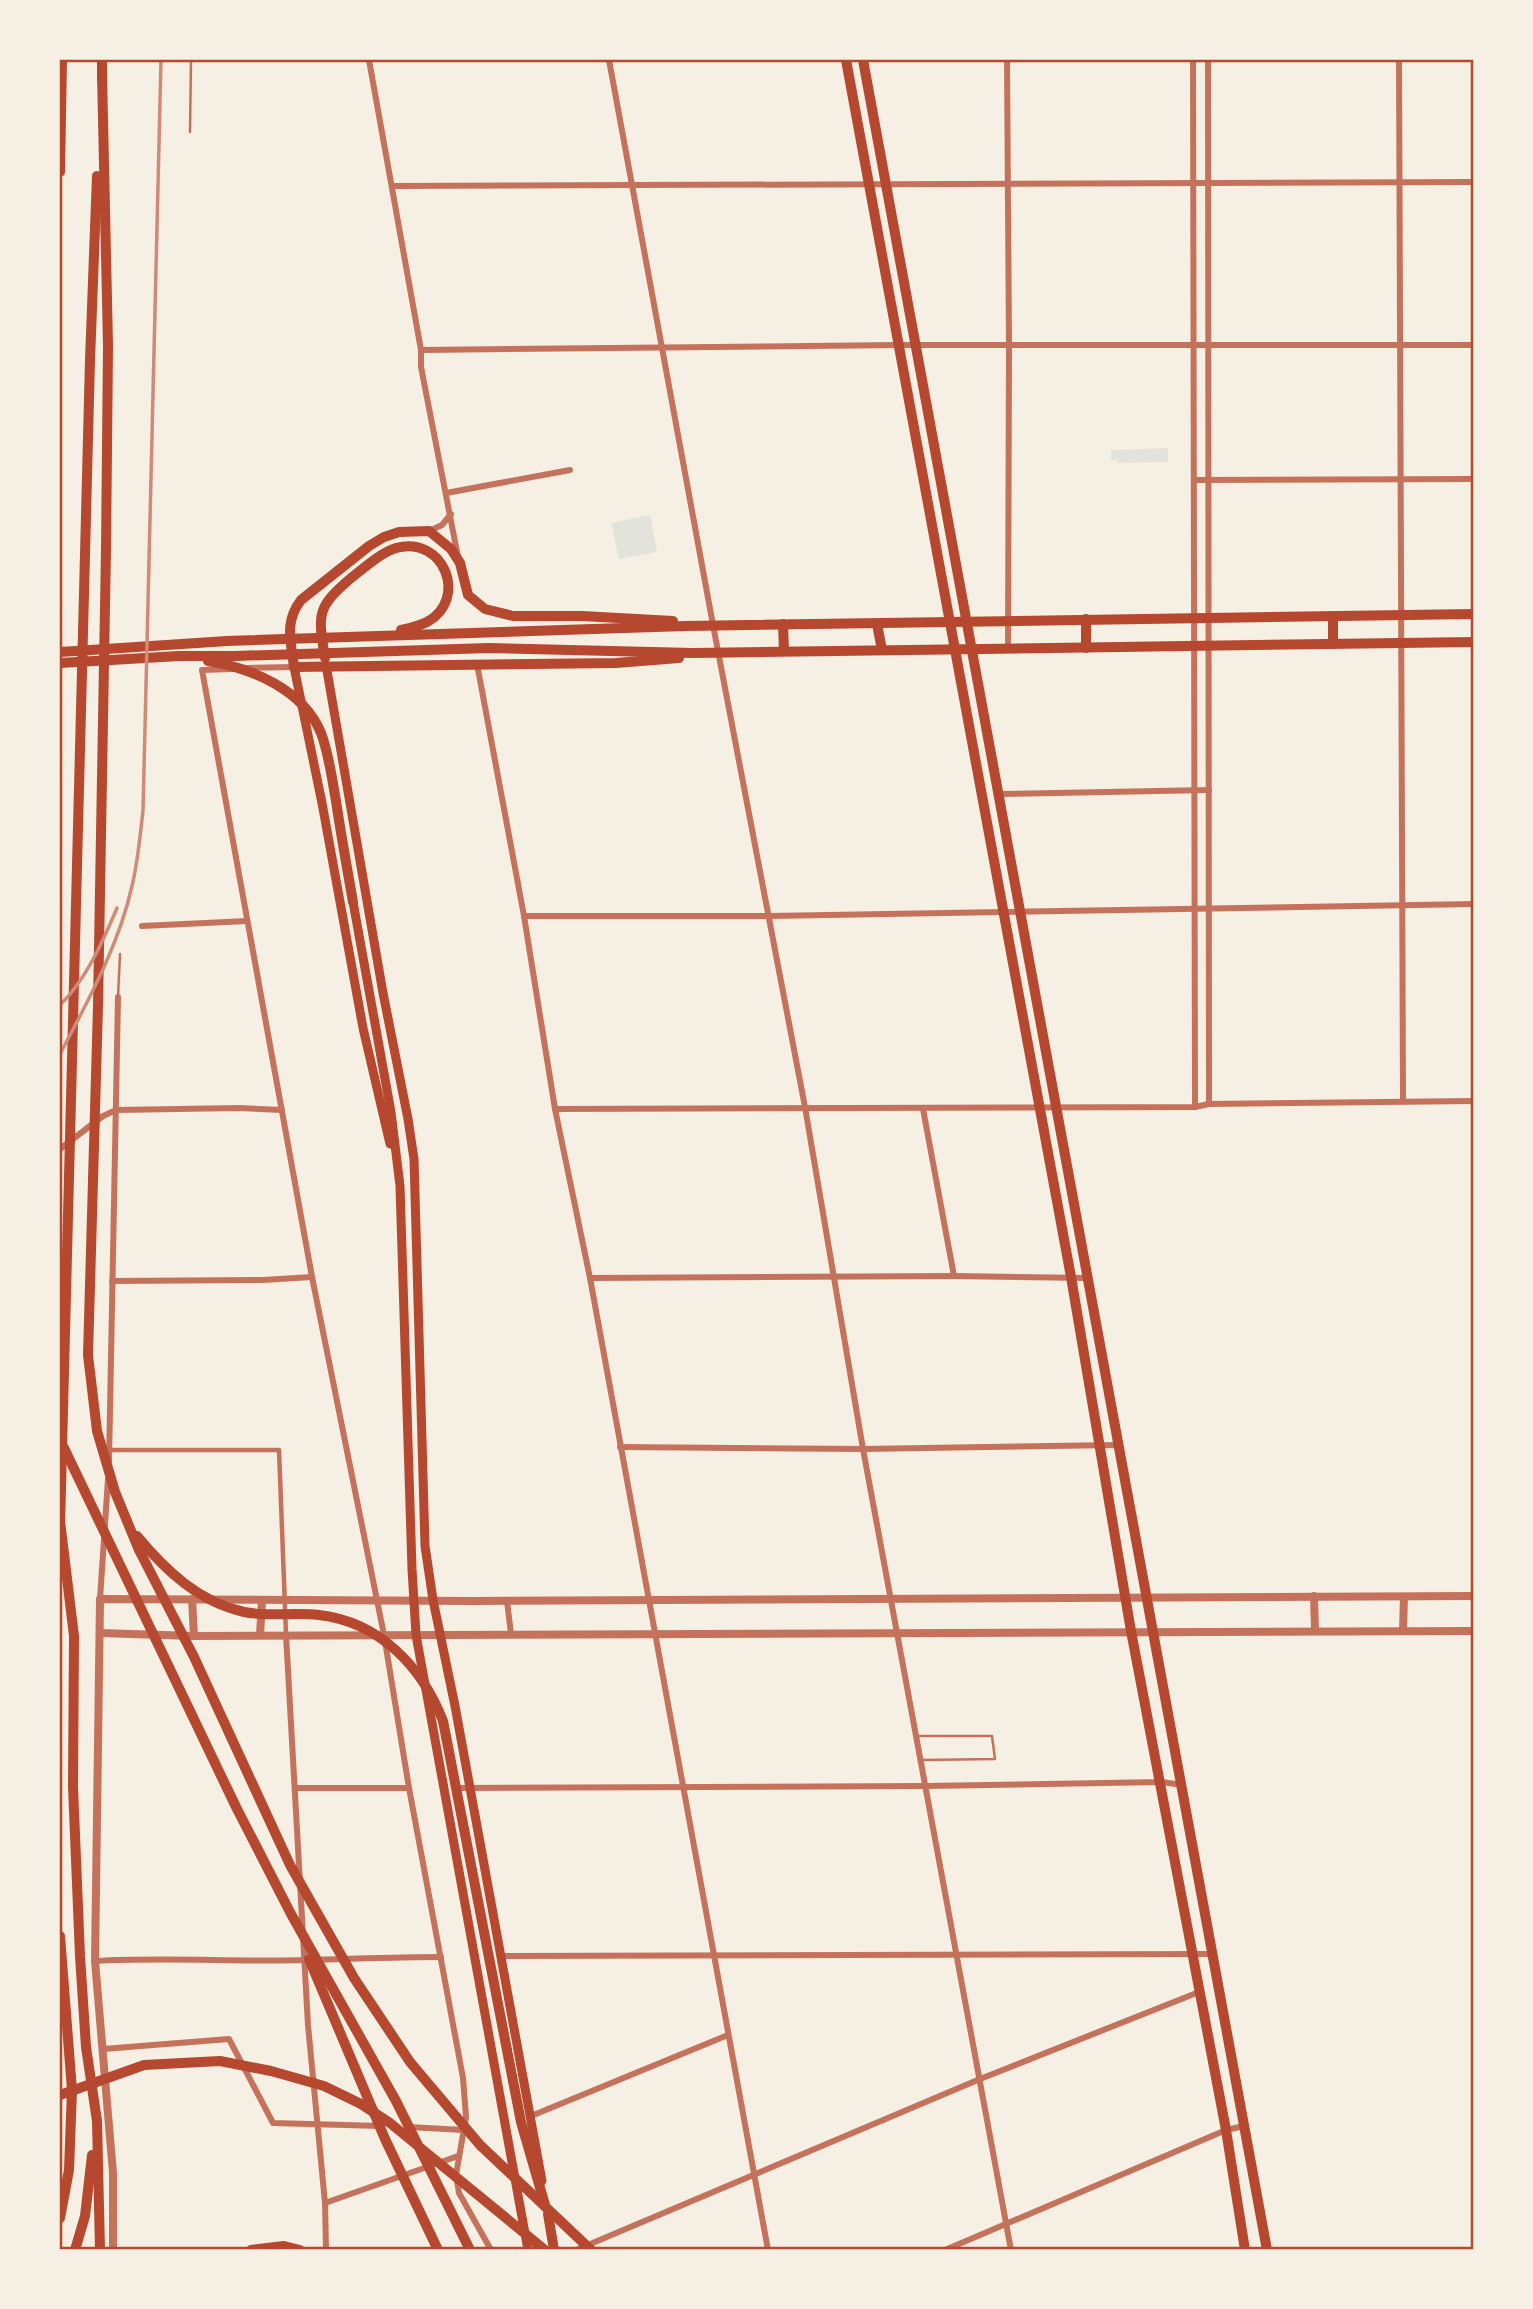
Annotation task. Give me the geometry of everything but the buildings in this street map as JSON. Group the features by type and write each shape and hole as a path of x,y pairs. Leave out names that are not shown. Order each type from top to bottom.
{"highway":[{"path":"60,173 62,60"},
{"path":"102,60 107,346 103,708 88,1354 97,1431 128,1526 194,1657 290,1865 354,1978 410,2062 480,2145 591,2249"},
{"path":"60,1527 90,360 102,73"},
{"path":"60,1440 236,1807 291,1914 396,2101 470,2249"},
{"path":"60,1521 74,1636 73,1787 80,1956 86,2047 97,2120 100,2249"},
{"path":"128,1526 178,1580 203,1596 247,1612 321,1615 347,1621 385,1640 413,1667 434,1699 443,1721 520,2122 548,2214"},
{"path":"291,1914 385,2139 438,2249"},
{"path":"60,1936 72,2090 69,2170 60,2218"},
{"path":"60,2095 144,2065 220,2061 271,2071 324,2086 361,2104 390,2123 545,2249"},
{"path":"75,2249 85,2216 97,2120"},
{"path":"251,2249 284,2246 300,2249"}],"main road":[{"path":"846,60 1071,1277 1125,1597 1226,2130 1245,2249"},
{"path":"863,60 1022,912 1055,1107 1266,2249"},
{"path":"400,1186 363,1028 294,667 289,626 295,609 301,600 384,537 399,532 429,531 445,543 460,563 468,595 485,609 502,615 642,618 713,625"},
{"path":"377,635 429,621 443,607 448,587 443,567 429,551 419,547 398,547 389,551 361,570 328,599 320,617 326,665 414,1159 425,1546 439,1635 470,1787 554,2249"},
{"path":"60,652 227,641 713,625 1474,614"},
{"path":"1333,616 1333,644"},
{"path":"1086,619 1086,648"},
{"path":"783,624 784,651"},
{"path":"877,624 882,650"},
{"path":"60,665 180,656 489,648 718,653 1474,642"},
{"path":"294,667 651,662 718,653"},
{"path":"180,656 230,665 269,680 288,693 311,716 321,733 330,765 391,1112 400,1186 416,1635 528,2249"}],"street":[{"path":"369,60 421,350 421,367 460,563"},
{"path":"610,60 718,653 805,1107 863,1449 1011,2249"},
{"path":"1007,60 1008,649"},
{"path":"1193,60 1195,1107"},
{"path":"1208,60 1209,1104"},
{"path":"1399,60 1403,1101"},
{"path":"392,186 1474,182"},
{"path":"421,350 898,345 1474,345"},
{"path":"446,492 570,470"},
{"path":"1194,480 1474,479"},
{"path":"429,531 442,525 451,514"},
{"path":"477,664 524,916 555,1109 590,1278 768,2249"},
{"path":"294,667 202,670 312,1277 384,1635 409,1788 463,2078 466,2117 456,2175 459,2193 491,2249"},
{"path":"1000,793 1209,790"},
{"path":"524,916 769,916 1474,904"},
{"path":"142,926 247,921"},
{"path":"113,2249 113,2173 95,1961 100,1600 110,1450 118,997"},
{"path":"555,1109 1195,1107 1209,1104 1474,1101"},
{"path":"923,1109 954,1276"},
{"path":"60,1149 103,1116 116,1110 282,1110"},
{"path":"112,1281 312,1277"},
{"path":"590,1278 1088,1278"},
{"path":"620,1447 863,1449 1118,1445"},
{"path":"110,1450 279,1450 286,1635 308,2025 325,2203 326,2249"},
{"path":"1314,1596 1315,1630"},
{"path":"100,1600 891,1600 1474,1596"},
{"path":"1403,1631 1404,1597"},
{"path":"192,1599 194,1636"},
{"path":"260,1635 262,1601"},
{"path":"507,1601 512,1634"},
{"path":"100,1633 194,1636 1474,1631"},
{"path":"444,1788 1161,1782 1182,1785"},
{"path":"296,1788 409,1788"},
{"path":"501,1956 1212,1954"},
{"path":"95,1961 147,1958 305,1960 441,1957"},
{"path":"576,2249 980,2079 1199,1992"},
{"path":"531,2116 728,2035"},
{"path":"103,2049 229,2039 272,2123 463,2130"},
{"path":"945,2249 1226,2130 1244,2126"},
{"path":"325,2203 458,2156"}],"lane":[{"path":"190,132 191,60"},
{"path":"118,997 120,954"},
{"path":"917,1736 992,1736 995,1759 922,1760"}],"shaded area":[{"path":"1168,448 1168,462 1118,463 1117,460 1111,460 1111,450"},
{"path":"650,515 657,552 619,559 611,523"}],"railway":[{"path":"60,1054 102,972 119,930 134,877 143,811 161,60"},
{"path":"60,1005 86,972 117,908"}]}
